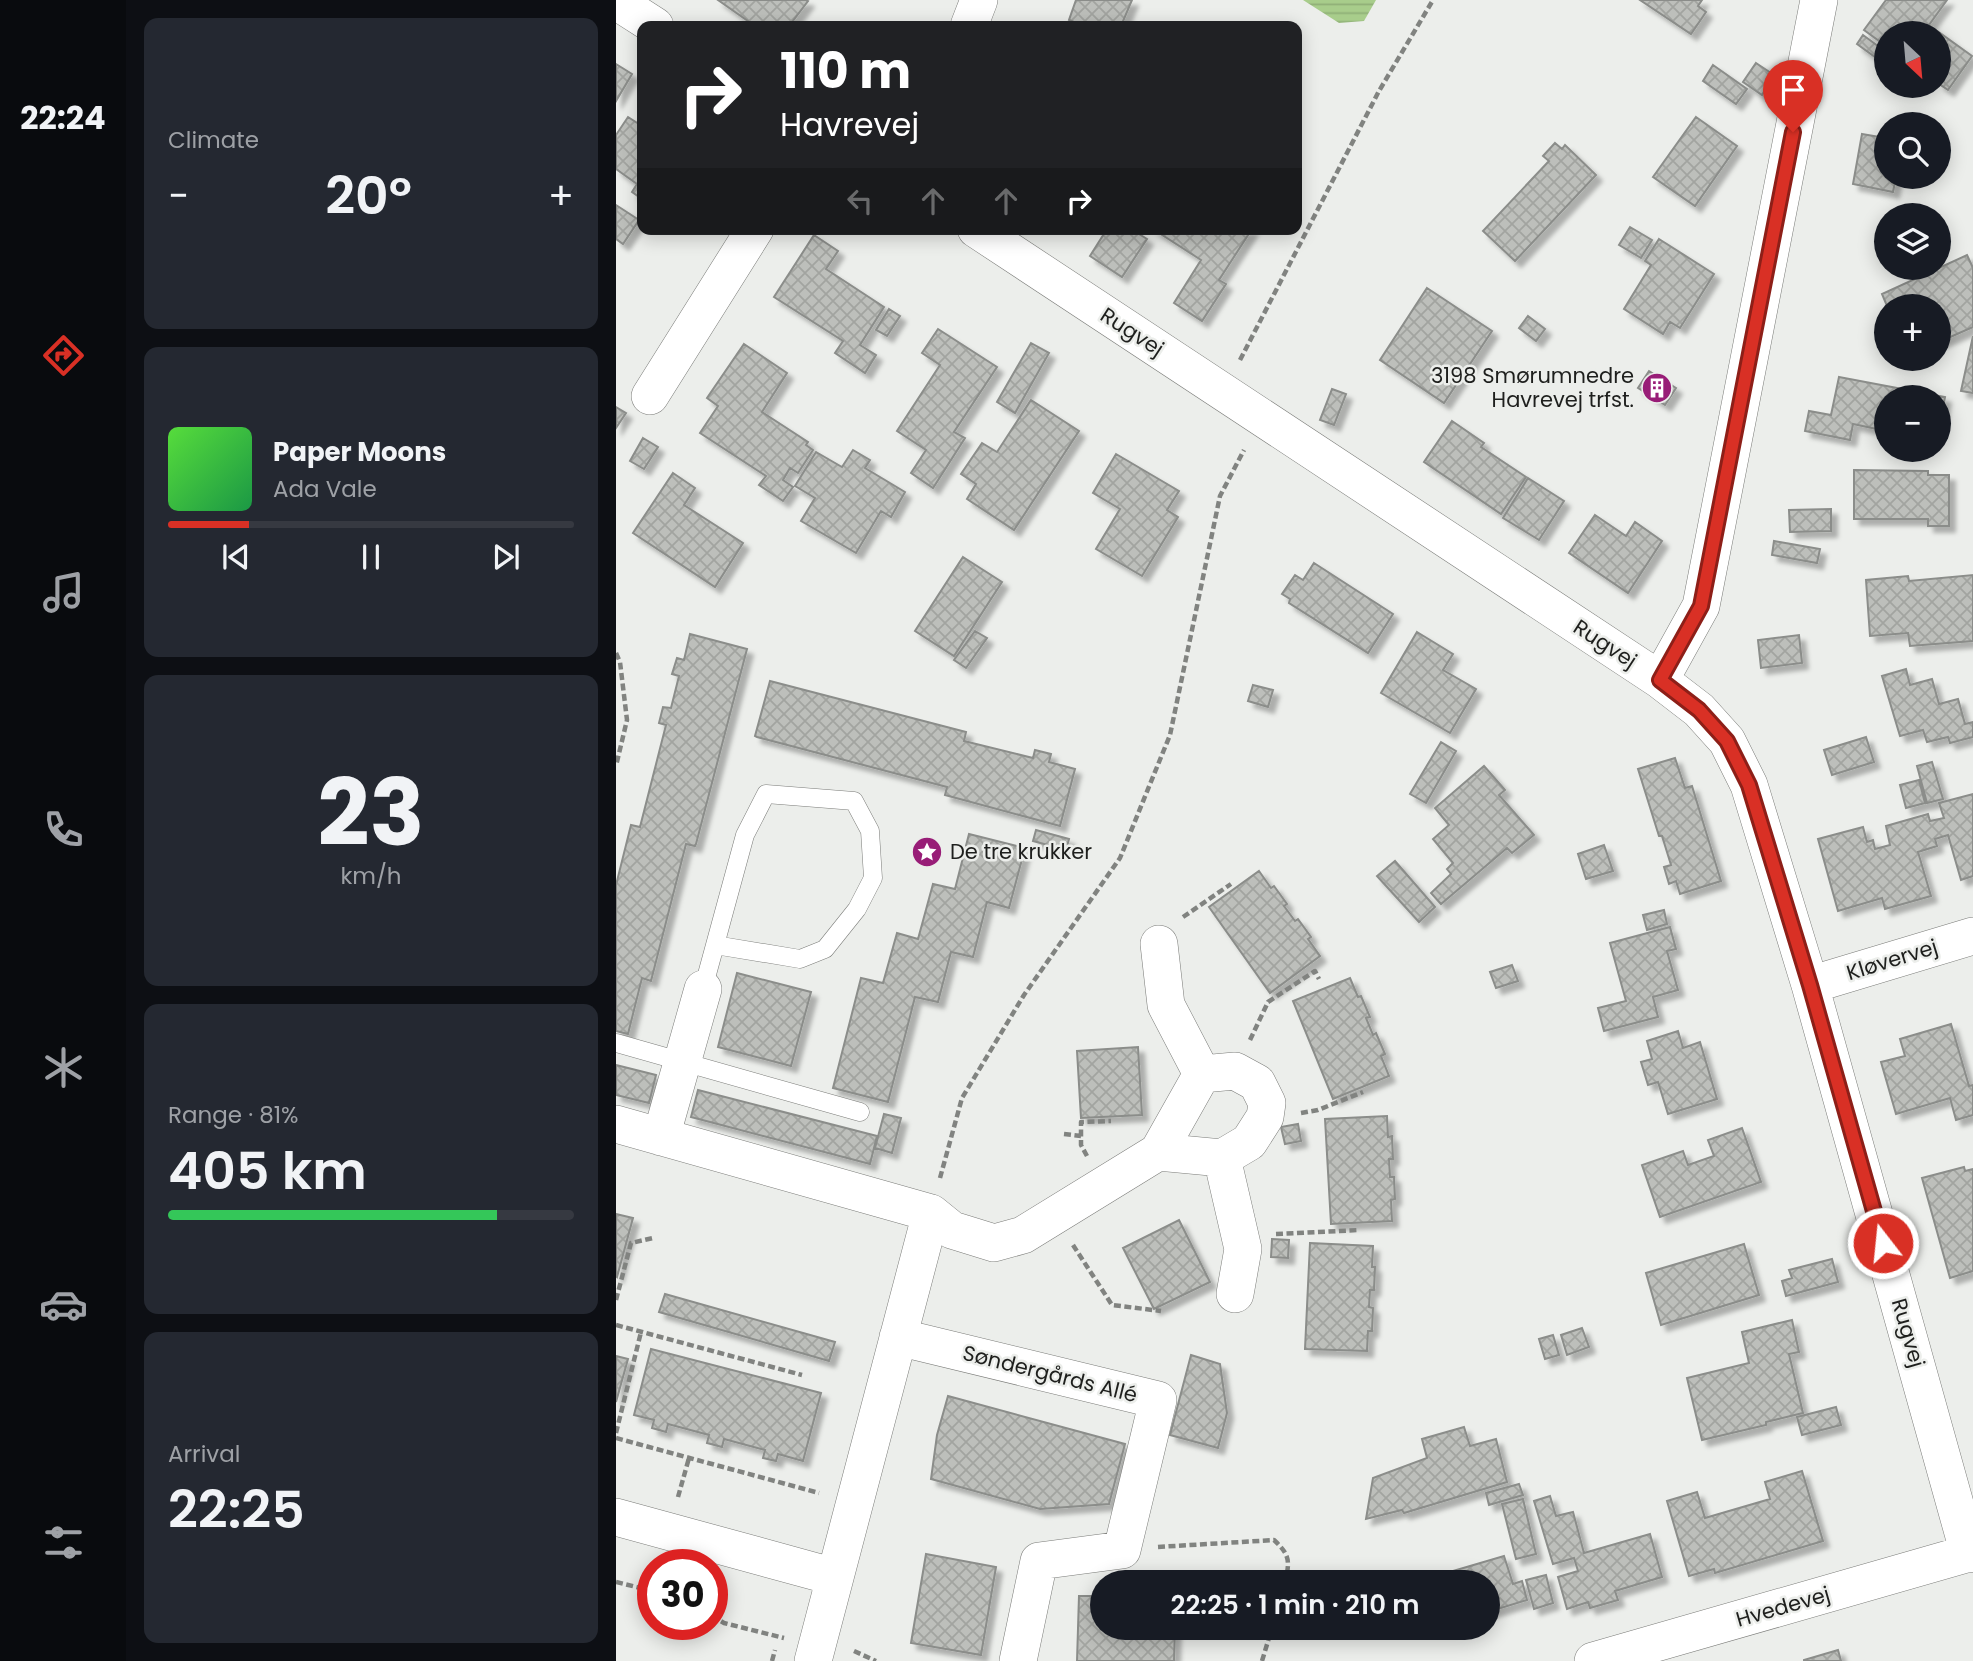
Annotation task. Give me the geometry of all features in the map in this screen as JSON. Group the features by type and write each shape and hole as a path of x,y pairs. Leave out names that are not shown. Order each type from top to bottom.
{"street":[{"path":"971,21 979,0"},
{"path":"1660,680 1701,606 1819,0"},
{"path":"616,1 647,21"},
{"path":"650,396 751,235"},
{"name":"Rugvej","path":"985,235 1660,680 1699,710 1727,741 1749,785 1810,985 1971,1553"},
{"name":"Kløvervej","path":"1810,985 1973,936"},
{"path":"1158,1153 1222,1158 1249,1142 1265,1118 1267,1103 1257,1083 1218,1072 1166,1005 1159,944"},
{"path":"661,1137 703,989"},
{"path":"616,1124 931,1213 952,1230 994,1243 1024,1235 1158,1153 1218,1072"},
{"path":"1222,1158 1243,1248 1235,1294"},
{"path":"813,1661 931,1213"},
{"name":"Søndergårds Allé","path":"898,1336 1158,1400 1122,1550"},
{"path":"616,1517 835,1577"},
{"path":"1018,1661 1039,1561 1122,1550"},
{"name":"Hvedevej","path":"1592,1661 1971,1553"}],"lane":[{"path":"703,989 744,835 766,794 854,801 870,831 873,878 857,909 825,949 800,959 715,945"},
{"path":"616,1043 860,1112"}],"path":[{"path":"1224,392 1379,91 1433,0"},
{"path":"931,1213 962,1098 1024,995 1121,858 1170,735 1220,496 1260,417"},
{"path":"616,653 620,662 627,720 616,766"},
{"path":"1159,944 1171,925 1231,884"},
{"path":"1218,1072 1268,1002 1315,971 1319,979"},
{"path":"1265,1118 1318,1110 1363,1093"},
{"path":"1106,1185 1081,1145 1081,1122 1111,1121"},
{"path":"1064,1135 1081,1136"},
{"path":"1054,1216 1112,1305 1161,1311"},
{"path":"1240,1235 1359,1230"},
{"path":"616,1300 631,1243 653,1238"},
{"path":"616,1325 802,1375"},
{"path":"616,1433 641,1332"},
{"path":"616,1438 819,1493"},
{"path":"1122,1550 1274,1540 1285,1550 1288,1570"},
{"path":"616,1581 637,1587"},
{"path":"1262,1661 1268,1640"},
{"path":"853,1651 876,1661"}],"shaded area":[{"path":"1303,0 1376,0 1364,21 1339,23"}],"building":[{"path":"718,0 808,1 793,21 748,21"},
{"path":"1076,0 1132,0 1123,21 1069,20"},
{"path":"1640,0 1702,0 1698,6 1706,12 1691,34"},
{"path":"1886,0 1947,0 1932,21 1874,21 1874,37 1864,30"},
{"path":"1863,35 1874,43 1874,56 1857,44"},
{"path":"1951,41 1972,56 1951,86"},
{"path":"1756,63 1774,75 1762,95 1743,82"},
{"path":"616,64 632,74 616,101"},
{"path":"1713,65 1747,89 1736,104 1703,81"},
{"path":"628,117 637,123 637,184 616,169 616,135"},
{"path":"1696,117 1737,146 1695,206 1653,177"},
{"path":"1862,134 1874,136 1874,188 1853,184"},
{"path":"1555,143 1562,149 1565,145 1596,175 1515,261 1483,231 1549,161 1543,156"},
{"path":"616,205 637,219 637,223 623,244 616,239"},
{"path":"1630,227 1652,240 1641,258 1619,245"},
{"path":"814,235 838,251 826,269 884,307 860,345 876,355 865,373 835,353 843,341 774,297"},
{"path":"1103,235 1141,235 1147,239 1122,277 1090,256"},
{"path":"1162,235 1248,235 1219,280 1226,284 1202,321 1174,303 1201,260"},
{"path":"1659,239 1714,274 1680,328 1670,322 1663,334 1624,309 1651,265 1645,261"},
{"path":"1967,255 1973,268 1973,327 1951,337 1951,294 1882,294 1913,280 1951,280 1951,262"},
{"path":"1427,288 1492,331 1444,403 1380,360"},
{"path":"889,309 900,316 887,336 876,330"},
{"path":"1528,316 1545,329 1536,341 1519,328"},
{"path":"938,329 997,367 954,432 965,438 933,488 911,473 926,450 897,431 940,365 922,353"},
{"path":"1973,336 1973,393 1961,391"},
{"path":"1031,343 1049,353 1015,413 997,402"},
{"path":"744,344 787,373 762,412 808,442 806,445 813,450 798,473 790,468 783,480 793,487 783,501 759,485 766,476 700,433 718,406 707,398"},
{"name":"3198 Smørumnedre Havrevej trfst.","path":"1649,371 1676,388 1665,405 1638,388"},
{"path":"1839,377 1881,385 1874,385 1874,428 1853,424 1850,440 1805,431 1809,411 1831,415"},
{"path":"1332,389 1346,394 1334,425 1320,420"},
{"path":"1031,400 1079,431 1014,530 967,499 976,484 961,474 982,443 997,452"},
{"path":"616,407 626,413 616,428"},
{"path":"1452,421 1484,443 1481,447 1526,477 1501,514 1424,462"},
{"path":"643,438 658,447 644,469 630,461"},
{"path":"853,450 870,460 865,468 905,492 891,517 881,511 856,553 801,521 815,498 795,486 816,452 842,467"},
{"path":"1116,454 1179,491 1167,510 1178,517 1142,576 1096,549 1120,509 1093,493"},
{"path":"1854,470 1928,471 1928,475 1949,475 1949,526 1928,526 1928,519 1854,519"},
{"path":"673,473 695,488 684,505 743,543 715,587 633,533"},
{"path":"1528,478 1564,501 1539,540 1503,518"},
{"path":"1831,509 1831,531 1790,532 1789,510"},
{"path":"1595,515 1626,536 1635,522 1662,541 1628,593 1569,553"},
{"path":"1774,541 1820,549 1817,563 1772,555"},
{"path":"963,557 1002,582 954,656 915,631"},
{"path":"1314,563 1393,614 1368,653 1289,603 1290,599 1282,594 1295,575 1303,580"},
{"path":"1973,575 1973,641 1910,646 1908,633 1870,636 1866,580 1908,576 1909,581"},
{"path":"975,631 987,638 966,668 954,660"},
{"path":"1417,632 1453,654 1443,670 1476,689 1450,733 1381,693"},
{"path":"690,634 747,649 696,844 686,844 651,981 642,978 628,1034 616,1031 616,885 631,825 640,827 666,725 659,723 663,707 671,708 679,676 672,674 677,658 684,660"},
{"path":"1799,635 1802,663 1761,668 1758,640"},
{"path":"1906,669 1910,685 1932,679 1939,704 1958,699 1965,724 1973,722 1973,737 1950,743 1948,737 1927,742 1923,730 1900,736 1882,676"},
{"path":"770,681 966,732 964,741 1033,758 1035,750 1051,754 1049,762 1075,769 1060,826 945,795 947,787 755,736"},
{"path":"1253,685 1273,690 1268,707 1248,701"},
{"path":"1866,737 1874,762 1832,775 1824,750"},
{"path":"1441,742 1456,751 1426,803 1410,794"},
{"path":"1675,758 1685,788 1692,786 1721,881 1680,894 1676,881 1669,884 1664,867 1671,865 1638,769"},
{"path":"1932,762 1943,799 1927,803 1917,766"},
{"path":"1484,766 1505,790 1499,795 1534,835 1512,853 1507,848 1441,904 1431,893 1451,874 1447,869 1453,863 1433,839 1449,825 1435,808"},
{"path":"1919,780 1925,803 1906,808 1900,785"},
{"path":"1973,794 1973,876 1961,880 1948,835 1935,839 1937,846 1918,852 1931,896 1885,909 1882,898 1838,911 1818,839 1863,827 1867,842 1873,840 1875,849 1890,845 1886,826 1928,814 1930,821 1944,818 1939,803"},
{"path":"1036,830 1069,839 1066,850 1033,841"},
{"path":"969,834 1025,848 1009,908 987,902 973,957 951,952 938,1002 915,997 888,1102 833,1088 861,978 883,983 897,933 918,939 933,884 955,889"},
{"path":"1604,845 1613,871 1586,879 1578,854"},
{"path":"1395,861 1435,907 1419,922 1377,876"},
{"path":"1259,871 1287,904 1284,906 1295,921 1298,919 1311,937 1308,939 1320,956 1270,993 1209,907"},
{"path":"1664,910 1667,924 1647,930 1643,915"},
{"path":"1670,927 1676,949 1667,951 1678,990 1653,997 1658,1017 1604,1031 1598,1008 1626,1001 1610,943"},
{"path":"1512,965 1518,981 1496,988 1490,972"},
{"path":"737,973 811,992 791,1066 718,1047"},
{"path":"1350,978 1370,1017 1366,1018 1373,1035 1376,1033 1385,1054 1381,1056 1389,1076 1333,1099 1293,1001"},
{"path":"1951,1024 1969,1086 1973,1085 1973,1115 1956,1120 1950,1098 1896,1114 1881,1062 1905,1056 1900,1039"},
{"path":"1678,1031 1683,1048 1700,1042 1717,1099 1668,1114 1658,1082 1648,1085 1641,1062 1652,1059 1647,1041"},
{"path":"1138,1047 1142,1115 1081,1118 1077,1051"},
{"path":"616,1065 656,1075 649,1103 616,1095"},
{"path":"698,1090 877,1136 870,1164 691,1117"},
{"path":"884,1114 901,1118 892,1153 875,1148"},
{"path":"1387,1116 1388,1137 1392,1136 1393,1159 1389,1159 1390,1177 1394,1177 1392,1221 1331,1224 1325,1119"},
{"path":"1298,1124 1301,1141 1285,1144 1281,1127"},
{"path":"1742,1128 1761,1182 1660,1217 1642,1165 1683,1151 1688,1165 1714,1156 1708,1140"},
{"path":"1964,1167 1965,1171 1973,1169 1973,1271 1950,1278 1922,1178"},
{"path":"616,1214 633,1218 617,1277 616,1276"},
{"path":"1179,1220 1210,1282 1154,1309 1123,1248"},
{"path":"1272,1239 1289,1240 1288,1258 1271,1257"},
{"path":"1310,1243 1373,1246 1374,1290 1370,1290 1369,1307 1373,1308 1372,1331 1368,1331 1367,1351 1305,1349"},
{"path":"1744,1244 1759,1295 1661,1325 1646,1273"},
{"path":"1832,1259 1838,1282 1786,1296 1782,1281 1792,1278 1789,1270"},
{"path":"665,1294 835,1342 829,1361 659,1312"},
{"path":"1792,1320 1799,1352 1789,1354 1803,1413 1702,1440 1687,1378 1749,1363 1742,1332"},
{"path":"1582,1328 1589,1347 1567,1355 1561,1335"},
{"path":"1553,1335 1559,1355 1545,1359 1539,1339"},
{"path":"651,1349 821,1393 803,1461 778,1454 776,1461 763,1458 765,1450 724,1439 722,1447 707,1443 709,1435 668,1424 666,1432 652,1428 654,1420 634,1415"},
{"path":"1191,1355 1220,1364 1227,1413 1218,1448 1170,1435"},
{"path":"616,1356 628,1359 616,1402"},
{"path":"948,1396 1125,1444 1109,1504 1040,1509 931,1479 937,1435"},
{"path":"1836,1407 1841,1425 1802,1435 1797,1417"},
{"path":"1464,1427 1470,1446 1496,1439 1507,1482 1404,1513 1402,1510 1366,1519 1373,1478 1427,1458 1422,1439"},
{"path":"1802,1471 1823,1541 1715,1573 1714,1569 1689,1576 1667,1501 1697,1492 1705,1518 1770,1499 1765,1482"},
{"path":"1519,1484 1523,1495 1489,1505 1486,1493"},
{"path":"1550,1496 1556,1516 1573,1512 1584,1553 1650,1534 1662,1577 1615,1591 1618,1600 1590,1608 1588,1602 1567,1609 1558,1577 1578,1571 1574,1558 1553,1564 1534,1501"},
{"path":"1523,1499 1536,1554 1516,1559 1502,1504"},
{"path":"926,1554 996,1567 981,1655 911,1643"},
{"path":"1504,1556 1513,1584 1522,1581 1527,1600 1500,1608 1500,1570 1457,1570"},
{"path":"1546,1575 1553,1603 1534,1609 1526,1580"},
{"path":"1079,1596 1090,1596 1090,1640 1175,1640 1174,1661 1077,1661"},
{"path":"1838,1650 1841,1661 1804,1661 1804,1660"}],"place":[{"name":"3198 Smørumnedre Havrevej trfst.","path":"1657,388"},
{"name":"De tre krukker","path":"927,852"}],"route":[{"path":"1793,132 1701,606 1660,680 1699,710 1727,741 1749,785 1810,985 1883,1243"}]}
